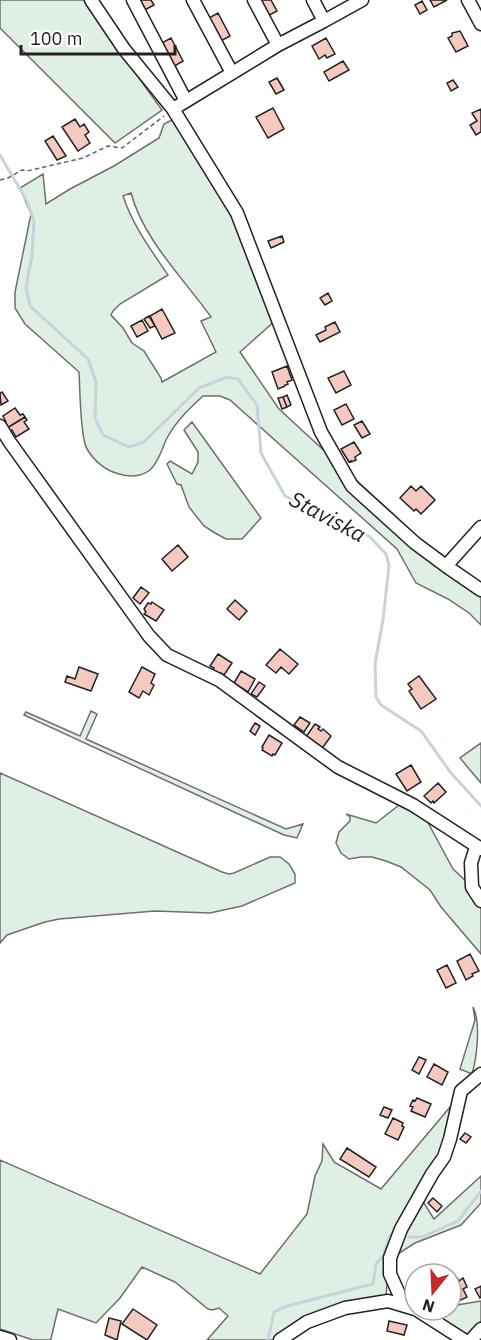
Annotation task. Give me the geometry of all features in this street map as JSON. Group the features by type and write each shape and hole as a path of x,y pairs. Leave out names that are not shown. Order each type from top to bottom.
{"street":[{"path":"92,0 124,49 172,109 237,213 321,432 352,486 416,543 481,590"},
{"path":"133,0 186,101"},
{"path":"193,0 232,73"},
{"path":"254,0 278,45"},
{"path":"313,0 324,21"},
{"path":"172,109 278,45 362,0"},
{"path":"468,0 481,24"},
{"path":"0,426 149,636 166,655 219,680 338,767 413,805 479,848 471,863 472,887 481,901"},
{"path":"446,566 481,527"},
{"path":"403,1294 390,1274 390,1258 401,1229 444,1157 461,1091 481,1074"},
{"path":"280,1340 307,1323 345,1308 388,1300 403,1305"},
{"path":"435,1322 464,1340"},
{"path":"471,1340 481,1329"},
{"path":"0,1337 10,1340"}],"path":[{"path":"0,180 9,178 22,170 27,171 83,158 108,146 123,148 172,109"}],"green space":[{"path":"0,0 86,0 162,110 115,143 0,28"},
{"path":"174,119 238,224 276,320 240,352 279,409 445,562 481,590 481,625 469,613 448,599 416,583 397,549 230,400 220,396 203,396 174,426 156,463 143,474 127,476 110,471 87,449 82,424 79,372 25,324 15,308 15,292 31,214 20,188 43,174 46,204 159,138 164,124","holes":["131,193 137,210 165,258 211,317 201,321 216,352 162,382 144,351 132,343 123,328 111,315 120,304 168,275 137,228 123,196"]},
{"path":"192,422 261,518 242,539 226,539 204,526 189,507 181,485 177,484 167,464 170,461 192,474 198,462 198,452 184,430"},
{"path":"91,711 97,714 86,739 286,829 303,824 297,838 284,835 24,715 26,712 80,736"},
{"path":"481,743 481,783 460,758"},
{"path":"0,773 222,872 234,873 270,857 280,857 289,864 295,874 295,883 242,906 210,913 155,911 59,919 7,935 0,943"},
{"path":"403,802 427,821 453,869 469,884 481,905 481,954 441,907 430,890 401,867 372,857 349,859 341,853 336,843 339,832 350,821 350,817 346,814 376,823"},
{"path":"473,1007 478,1030 472,1074 460,1069 475,1020"},
{"path":"456,1100 450,1132 422,1200 434,1219 481,1176 481,1203 461,1225 415,1243 393,1257 388,1273 386,1296 306,1318 273,1340 207,1340 228,1316 219,1308 208,1309 175,1282 142,1267 120,1298 96,1323 58,1309 49,1340 33,1340 0,1329 0,1160 260,1274 307,1214 315,1176 322,1161 323,1144 334,1162 381,1189"},
{"path":"481,1301 481,1321 467,1337 446,1322 463,1322 463,1304"}],"building":[{"path":"137,0 151,0 154,5 143,11"},
{"path":"257,0 271,0 277,11 266,17"},
{"path":"430,0 447,0 434,7"},
{"path":"422,1 427,10 420,14 415,5"},
{"path":"218,13 230,36 219,42 207,19"},
{"path":"460,31 468,46 456,52 448,38 452,36 452,33"},
{"path":"171,38 183,61 173,67 160,44"},
{"path":"326,38 335,54 327,58 325,55 319,59 312,46"},
{"path":"343,61 349,70 329,81 324,72"},
{"path":"277,78 284,90 276,94 269,82"},
{"path":"453,80 458,87 451,91 447,83"},
{"path":"273,108 284,129 268,138 256,117"},
{"path":"481,109 481,132 476,135 470,125 477,121 472,113"},
{"path":"75,119 80,127 84,124 89,132 85,135 90,143 78,151 62,127"},
{"path":"53,136 66,156 57,160 45,141"},
{"path":"282,236 284,242 271,248 268,241"},
{"path":"328,293 332,301 325,305 320,298"},
{"path":"162,309 175,333 162,339 150,316"},
{"path":"149,316 155,326 150,328 144,319"},
{"path":"142,320 148,331 137,337 131,326"},
{"path":"335,322 340,332 320,342 316,335"},
{"path":"287,366 292,380 278,389 272,372"},
{"path":"344,371 351,385 336,393 328,378"},
{"path":"2,392 8,401 1,405 0,393"},
{"path":"287,395 291,405 287,407 283,397"},
{"path":"283,397 287,407 282,409 278,398"},
{"path":"346,404 354,419 342,425 334,410"},
{"path":"15,408 20,415 23,414 25,417 7,428 3,416"},
{"path":"25,417 27,420 24,422 29,429 16,437 12,430 9,432 7,428"},
{"path":"362,421 370,434 362,438 354,425"},
{"path":"354,442 361,453 355,457 356,460 349,462 341,449"},
{"path":"411,486 416,491 421,486 435,500 421,514 416,509 414,511 400,498"},
{"path":"178,545 188,557 172,571 162,559"},
{"path":"141,587 149,593 140,604 133,598"},
{"path":"235,600 247,611 239,620 227,609"},
{"path":"152,602 164,610 156,621 144,614 148,603"},
{"path":"280,649 298,664 289,674 281,667 276,673 266,665"},
{"path":"218,654 232,663 224,675 221,673 219,676 212,671 214,668 210,666"},
{"path":"79,667 98,674 91,691 65,682 67,676 75,679"},
{"path":"142,667 155,674 151,683 154,685 149,695 143,691 139,698 129,692"},
{"path":"241,671 255,679 248,692 234,683"},
{"path":"419,676 436,699 421,709 409,691 412,689 408,684"},
{"path":"259,682 265,686 257,697 251,694"},
{"path":"300,717 310,723 304,732 294,725"},
{"path":"255,723 260,726 255,735 250,731"},
{"path":"315,724 320,727 318,729 321,731 323,729 331,736 321,750 305,738"},
{"path":"269,735 282,743 272,756 262,750"},
{"path":"411,765 421,782 407,791 396,774"},
{"path":"438,783 446,792 431,803 424,796"},
{"path":"470,954 479,971 466,980 457,961"},
{"path":"447,965 456,983 446,988 437,970"},
{"path":"419,1057 426,1060 419,1074 412,1070"},
{"path":"434,1064 448,1072 442,1085 427,1077"},
{"path":"417,1098 431,1104 425,1117 411,1111 413,1107 410,1106"},
{"path":"384,1107 392,1110 388,1118 380,1115"},
{"path":"393,1118 403,1123 404,1127 398,1140 385,1134"},
{"path":"465,1133 471,1137 466,1143 460,1139"},
{"path":"347,1148 376,1167 369,1177 340,1159"},
{"path":"433,1198 442,1206 437,1212 428,1203"},
{"path":"481,1286 481,1297 480,1298 475,1289"},
{"path":"133,1309 157,1325 147,1340 122,1324"},
{"path":"109,1318 121,1321 117,1340 105,1335"},
{"path":"389,1321 407,1325 404,1335 387,1331"}],"waterway":[{"name":"Staviska","path":"0,155 27,201 34,221 32,256 26,287 30,306 88,359 96,382 95,418 103,435 129,447 144,442 199,388 227,377 238,379 257,405 261,453 285,496 369,536 386,554 389,565 375,664 376,697 381,705 421,731 451,773 481,806"},
{"path":"409,1237 422,1237 458,1221 481,1191"},
{"path":"268,1340 274,1312 287,1306 373,1284 376,1264 383,1256 392,1233"}]}
